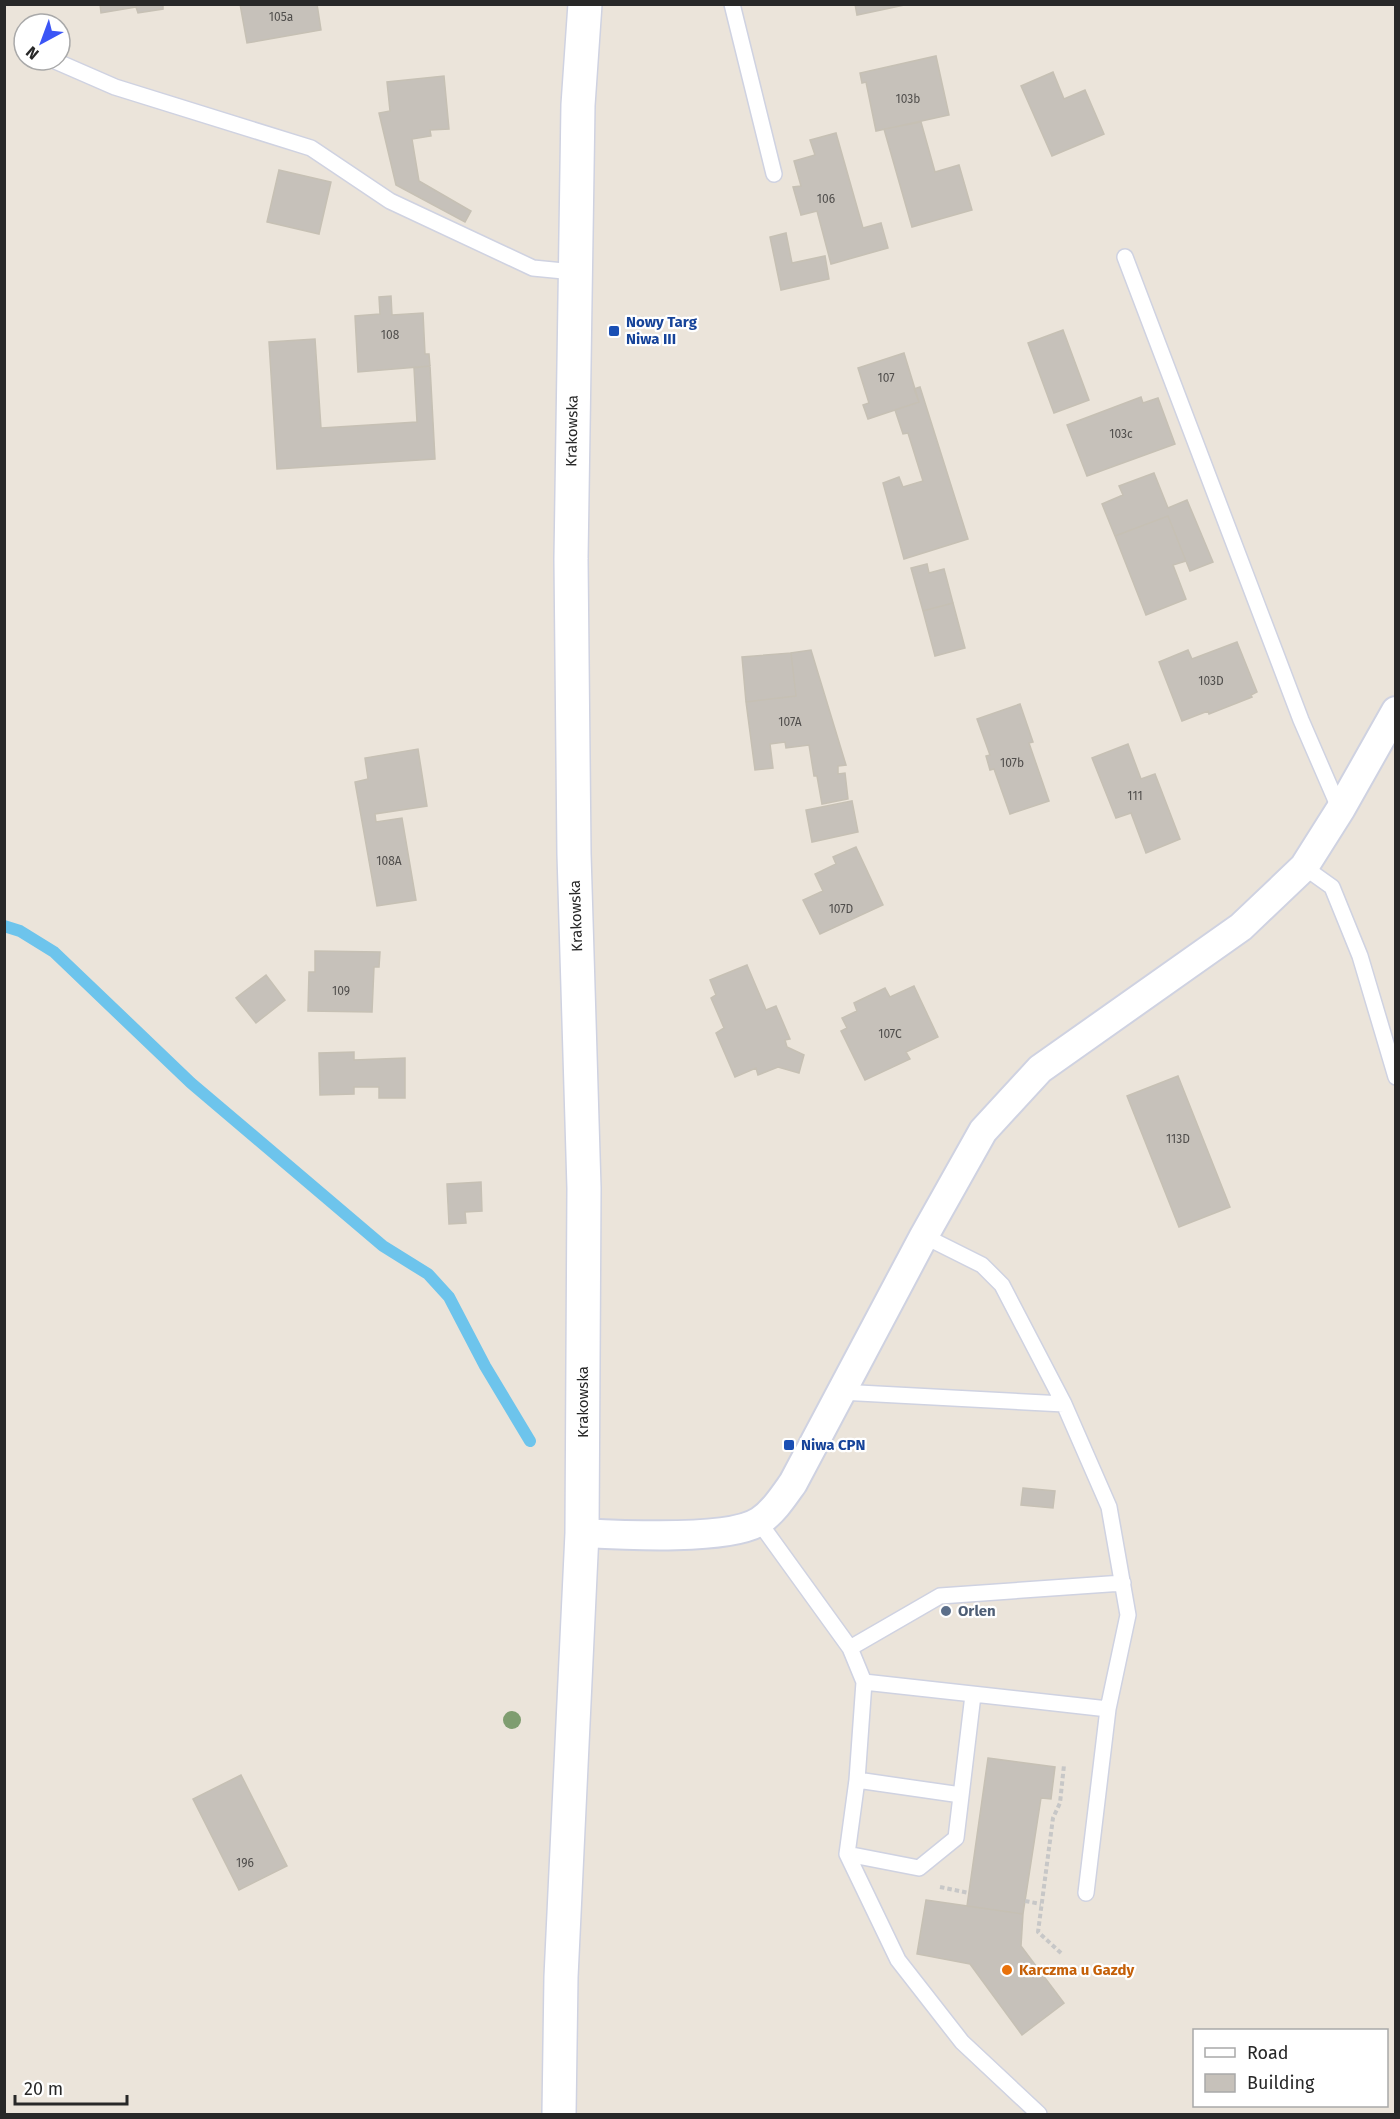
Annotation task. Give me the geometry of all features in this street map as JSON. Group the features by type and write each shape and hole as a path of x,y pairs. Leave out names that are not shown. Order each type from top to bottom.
{"main road":[{"name":"Krakowska","path":"559,2115 561,1977 582,1533 584,1188 574,854 571,559 578,105 585,4"}],"street":[{"path":"582,1533 636,1535 732,1532 759,1522 776,1506 793,1483 924,1236 983,1131 1040,1069 1241,927 1304,867 1340,810 1395,711"}],"lane":[{"path":"732,4 774,174"},
{"path":"72,68 115,87 311,148 390,201 533,268 574,272"},
{"path":"1125,257 1301,720 1340,810"},
{"path":"1304,867 1332,887 1360,956 1395,1077"},
{"path":"924,1236 982,1265 1002,1285 1064,1404 1109,1507 1128,1615 1108,1709 1086,1893"},
{"path":"840,1392 1064,1404"},
{"path":"759,1522 850,1648 864,1682 857,1780 847,1854 898,1960 962,2042 1039,2115"},
{"path":"850,1648 940,1596 1123,1583"},
{"path":"864,1682 1108,1709"},
{"path":"847,1854 919,1868 956,1838 973,1695"},
{"path":"857,1780 961,1795"}],"path":[{"path":"1061,1953 1038,1932 1053,1818 1060,1803 1064,1765"},
{"path":"933,1886 969,1893"},
{"path":"1025,1901 1041,1904"}],"building":[{"path":"100,4 163,4 163,9 138,13 136,7 101,13"},
{"path":"240,4 317,4 321,30 247,43"},
{"path":"855,4 905,4 905,5 857,15"},
{"path":"936,56 949,115 876,131 866,82 862,83 860,73"},
{"path":"1053,72 1064,99 1085,90 1104,134 1052,156 1021,86"},
{"path":"444,76 449,129 430,130 431,136 412,139 419,181 471,211 465,222 396,185 379,113 390,111 387,82"},
{"path":"921,122 935,172 959,165 972,210 912,227 884,129"},
{"path":"836,133 863,228 881,223 888,248 831,264 817,211 801,215 793,187 801,186 794,161 815,155 810,140"},
{"path":"279,170 331,182 319,234 267,222"},
{"path":"786,233 792,263 825,256 829,279 781,290 770,237"},
{"path":"391,296 392,315 423,313 425,354 429,354 430,366 358,372 355,316 380,314 379,297"},
{"path":"1063,330 1089,400 1054,413 1028,343"},
{"path":"315,339 321,428 417,422 414,368 430,366 435,459 277,469 269,342"},
{"path":"904,353 919,402 868,419 863,405 869,403 858,368"},
{"path":"920,387 968,539 904,559 883,483 899,477 903,487 923,481 908,433 903,434 895,410 919,402 914,389"},
{"path":"1141,397 1143,403 1158,398 1175,444 1087,476 1067,425"},
{"path":"1154,473 1168,508 1187,500 1213,562 1190,571 1168,516 1115,536 1102,504 1123,495 1119,486"},
{"path":"1168,516 1186,561 1173,565 1186,599 1146,615 1115,536"},
{"path":"927,564 929,573 944,569 953,603 923,611 911,568"},
{"path":"953,603 965,648 935,656 923,611"},
{"path":"1237,642 1257,692 1251,695 1252,697 1209,714 1208,711 1182,721 1159,662 1188,650 1192,659"},
{"path":"811,650 846,765 838,766 838,774 845,773 848,799 822,804 809,745 786,748 785,742 770,744 773,768 755,770 746,702 796,696 791,653"},
{"path":"791,653 796,696 746,702 742,657"},
{"path":"1020,704 1033,742 1029,743 1049,801 1010,814 994,769 990,770 986,756 990,755 977,719"},
{"path":"1128,744 1141,779 1155,774 1180,839 1146,853 1131,813 1116,818 1092,758"},
{"path":"418,749 427,806 375,814 376,822 402,818 416,900 377,906 355,782 368,779 365,758"},
{"path":"852,801 858,832 812,842 806,810"},
{"path":"856,847 883,905 820,934 803,900 823,891 815,874 836,864 833,857"},
{"path":"315,951 380,952 379,967 374,967 372,1012 308,1011 309,972 315,972"},
{"path":"747,965 766,1010 776,1006 790,1039 785,1040 787,1047 804,1055 799,1073 778,1067 758,1075 756,1068 735,1077 716,1033 724,1028 711,998 716,995 710,980"},
{"path":"266,975 285,1000 256,1023 236,998"},
{"path":"914,986 938,1037 906,1052 910,1059 865,1080 841,1031 847,1028 842,1018 857,1011 854,1003 885,988 890,997"},
{"path":"354,1052 354,1060 405,1058 405,1098 379,1098 379,1087 354,1087 354,1094 320,1095 319,1053"},
{"path":"1178,1076 1230,1207 1179,1227 1127,1096"},
{"path":"481,1182 482,1211 465,1212 466,1223 449,1224 447,1184"},
{"path":"1023,1488 1055,1491 1053,1508 1021,1505"},
{"path":"988,1758 1055,1767 1051,1799 1041,1798 1023,1914 967,1906"},
{"path":"241,1775 287,1866 239,1890 193,1799"},
{"name":"Karczma u Gazdy","path":"926,1900 1023,1914 1021,1946 1064,2003 1022,2035 970,1964 917,1954"}],"waterway":[{"path":"4,926 20,931 54,952 191,1083 383,1246 428,1274 449,1297 485,1366 530,1441"}],"place":[{"name":"Nowy Targ Niwa III","path":"614,331"},
{"name":"Niwa CPN","path":"789,1445"},
{"name":"Orlen","path":"946,1611"},
{"name":"Karczma u Gazdy","path":"1007,1970"}]}
